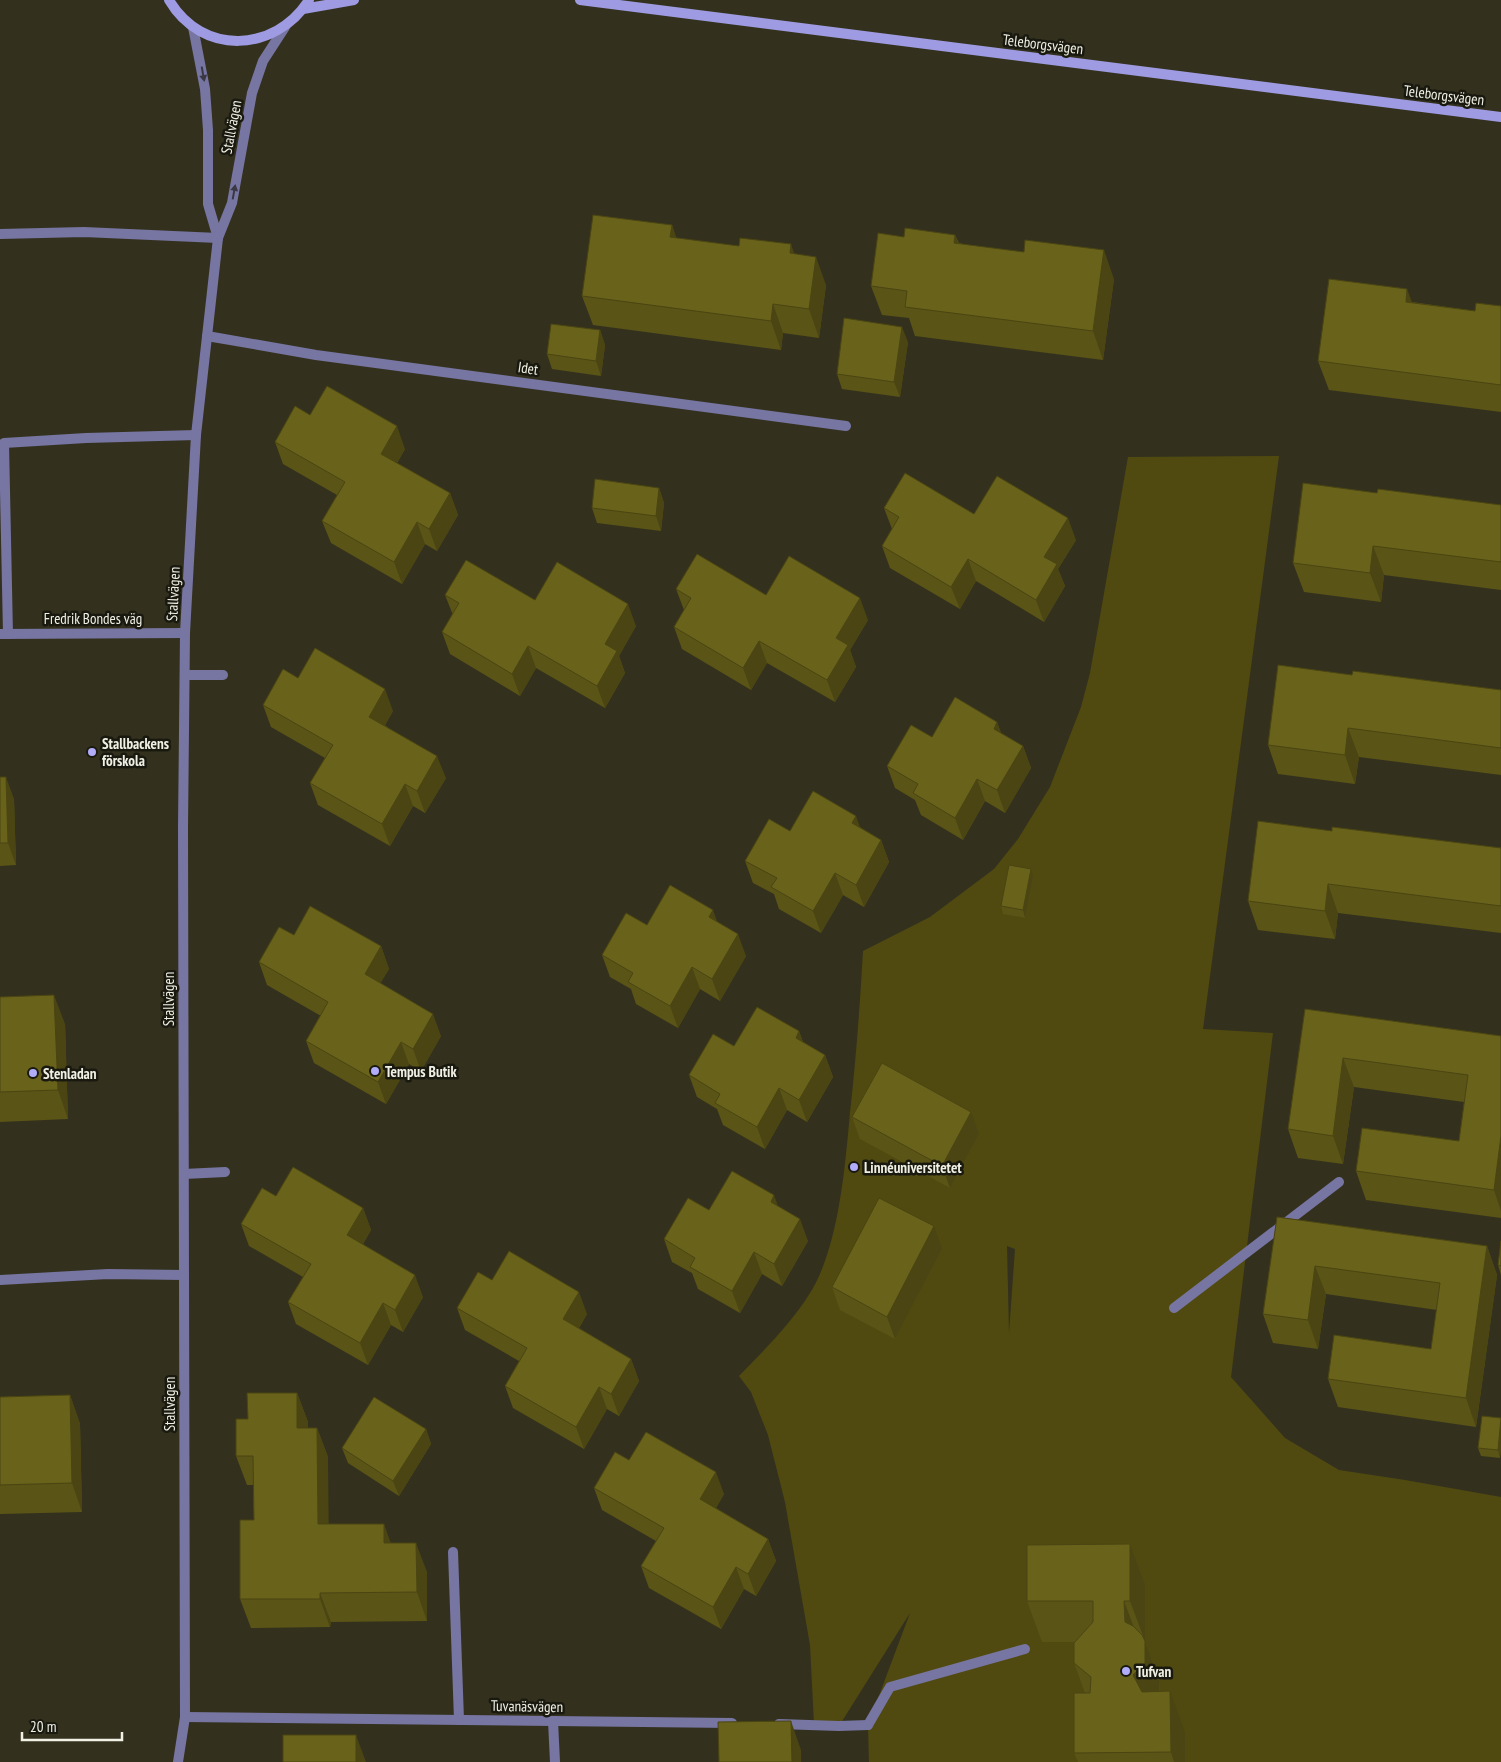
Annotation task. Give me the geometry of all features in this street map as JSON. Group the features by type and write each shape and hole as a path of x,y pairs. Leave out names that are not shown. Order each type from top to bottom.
{"main road":[{"path":"169,0 179,14 193,27 219,38 238,41 262,37 285,27 309,0"},
{"path":"303,9 354,0"},
{"name":"Teleborgsvägen","path":"580,0 1501,117"}],"street":[{"name":"Stallvägen","path":"193,27 205,88 208,130 208,204 218,238"},
{"name":"Stallvägen","path":"178,1762 185,1717 183,828 185,675 196,436 218,238 232,203 252,93 257,77 263,62 285,27"},
{"path":"0,234 84,232 218,238"},
{"name":"Idet","path":"207,336 326,357 846,426"},
{"path":"4,634 4,443 86,438 196,436"},
{"name":"Fredrik Bondes väg","path":"4,634 186,633"},
{"path":"185,675 223,675"},
{"path":"184,1174 225,1172"},
{"path":"1174,1308 1339,1182"},
{"path":"0,1280 108,1274 184,1275"},
{"path":"453,1552 458,1720"},
{"path":"766,1724 868,1725 890,1687 1025,1649"},
{"name":"Tuvanäsvägen","path":"185,1717 747,1723"},
{"path":"553,1721 555,1762"}],"shaded area":[{"path":"1279,456 1203,1029 1273,1033 1231,1377 1285,1438 1339,1470 1501,1497 1501,1762 869,1762 868,1725 910,1613 839,1726 814,1724 810,1645 785,1502 768,1435 751,1392 739,1376 777,1336 803,1304 820,1274 828,1253 839,1206 846,1157 863,951 930,917 994,869 1018,839 1050,787 1081,707 1090,673 1128,457","holes":["1007,1246 1015,1249 1009,1333"]}],"building":[{"path":"593,215 672,225 670,237 739,246 740,238 791,244 790,253 816,257 809,309 773,304 771,321 582,296"},
{"path":"905,228 955,235 954,243 1024,252 1025,240 1104,250 1093,331 905,307 907,291 871,286 878,233 904,237"},
{"path":"1329,279 1407,289 1406,302 1475,311 1476,303 1501,306 1501,385 1318,361"},
{"path":"844,318 902,327 894,382 837,374"},
{"path":"551,324 600,330 596,361 547,354"},
{"path":"327,386 397,426 381,454 450,493 429,529 417,522 394,562 322,521 345,482 275,442 295,406 310,415"},
{"path":"905,473 974,514 997,476 1068,518 1044,557 1057,564 1036,600 968,559 951,587 882,546 899,517 884,508"},
{"path":"595,479 659,488 656,516 592,508"},
{"path":"1303,483 1377,493 1378,489 1501,505 1501,562 1373,546 1370,573 1293,563"},
{"path":"697,554 766,595 789,556 860,598 836,638 848,645 827,680 759,641 743,668 674,627 691,598 676,589"},
{"path":"466,560 535,600 557,562 628,604 605,644 617,651 597,686 528,646 512,674 442,632 459,603 445,595"},
{"path":"315,648 385,689 369,717 437,756 417,791 405,784 382,824 310,783 333,745 263,705 283,669 298,678"},
{"path":"1278,665 1352,675 1353,671 1501,690 1501,748 1348,728 1345,755 1268,745"},
{"path":"955,697 997,722 994,729 1023,746 997,790 977,779 955,818 913,793 918,784 887,766 911,725 932,737"},
{"path":"0,777 6,777 8,843 0,843"},
{"path":"813,791 856,816 852,823 881,840 856,885 835,873 813,911 771,887 777,878 745,861 769,819 790,831"},
{"path":"1258,821 1332,831 1332,827 1501,848 1501,906 1328,884 1325,911 1248,901"},
{"path":"1009,865 1031,869 1023,910 1001,906"},
{"path":"670,885 713,910 709,917 738,934 712,979 692,967 670,1006 628,982 633,973 602,955 626,913 647,925"},
{"path":"310,906 381,946 365,974 433,1014 413,1049 401,1042 378,1082 306,1041 328,1002 259,962 279,927 294,935"},
{"path":"54,995 58,1090 0,1092 0,997"},
{"path":"757,1007 799,1031 796,1038 825,1055 799,1100 779,1088 757,1127 715,1103 720,1094 689,1075 713,1034 734,1046"},
{"path":"1305,1009 1501,1036 1501,1136 1494,1190 1356,1171 1362,1128 1459,1141 1468,1075 1343,1058 1333,1136 1288,1129"},
{"path":"882,1063 971,1112 942,1166 852,1117"},
{"path":"293,1167 363,1208 347,1235 415,1275 395,1310 383,1303 360,1343 288,1302 311,1264 241,1224 262,1188 276,1196"},
{"path":"732,1171 774,1195 771,1202 800,1219 774,1264 754,1252 732,1291 690,1267 695,1258 664,1239 688,1198 709,1210"},
{"path":"879,1198 934,1226 887,1317 832,1287"},
{"path":"1277,1217 1487,1246 1466,1398 1328,1379 1334,1335 1431,1349 1440,1283 1315,1266 1308,1320 1263,1314"},
{"path":"1501,1241 1501,1266 1498,1265"},
{"path":"509,1251 579,1292 563,1319 631,1359 611,1394 599,1387 576,1427 505,1386 527,1348 457,1308 478,1272 492,1280"},
{"path":"247,1393 297,1393 297,1428 317,1428 318,1524 384,1524 384,1543 416,1543 417,1592 320,1593 320,1599 240,1599 240,1520 254,1520 253,1456 236,1456 236,1419 248,1419"},
{"path":"70,1395 72,1483 0,1485 0,1397"},
{"path":"374,1397 426,1429 393,1481 342,1448"},
{"path":"1482,1416 1501,1418 1498,1450 1478,1448"},
{"path":"646,1432 716,1472 700,1499 768,1539 748,1574 736,1567 713,1607 641,1566 664,1528 594,1488 615,1452 629,1460"},
{"path":"1130,1544 1130,1601 1124,1601 1125,1622 1133,1626 1145,1641 1145,1663 1133,1675 1142,1692 1170,1691 1171,1752 1074,1753 1074,1693 1090,1693 1091,1677 1074,1663 1074,1643 1093,1622 1093,1601 1027,1601 1027,1545"},
{"path":"791,1721 792,1762 719,1762 718,1722"},
{"path":"283,1735 356,1735 356,1762 283,1762"}],"place":[{"name":"Stallbackens förskola","path":"92,752"},
{"name":"Tempus Butik","path":"375,1071"},
{"name":"Stenladan","path":"33,1073"},
{"name":"Linnéuniversitetet","path":"854,1167"},
{"name":"Tufvan","path":"1126,1671"}]}
